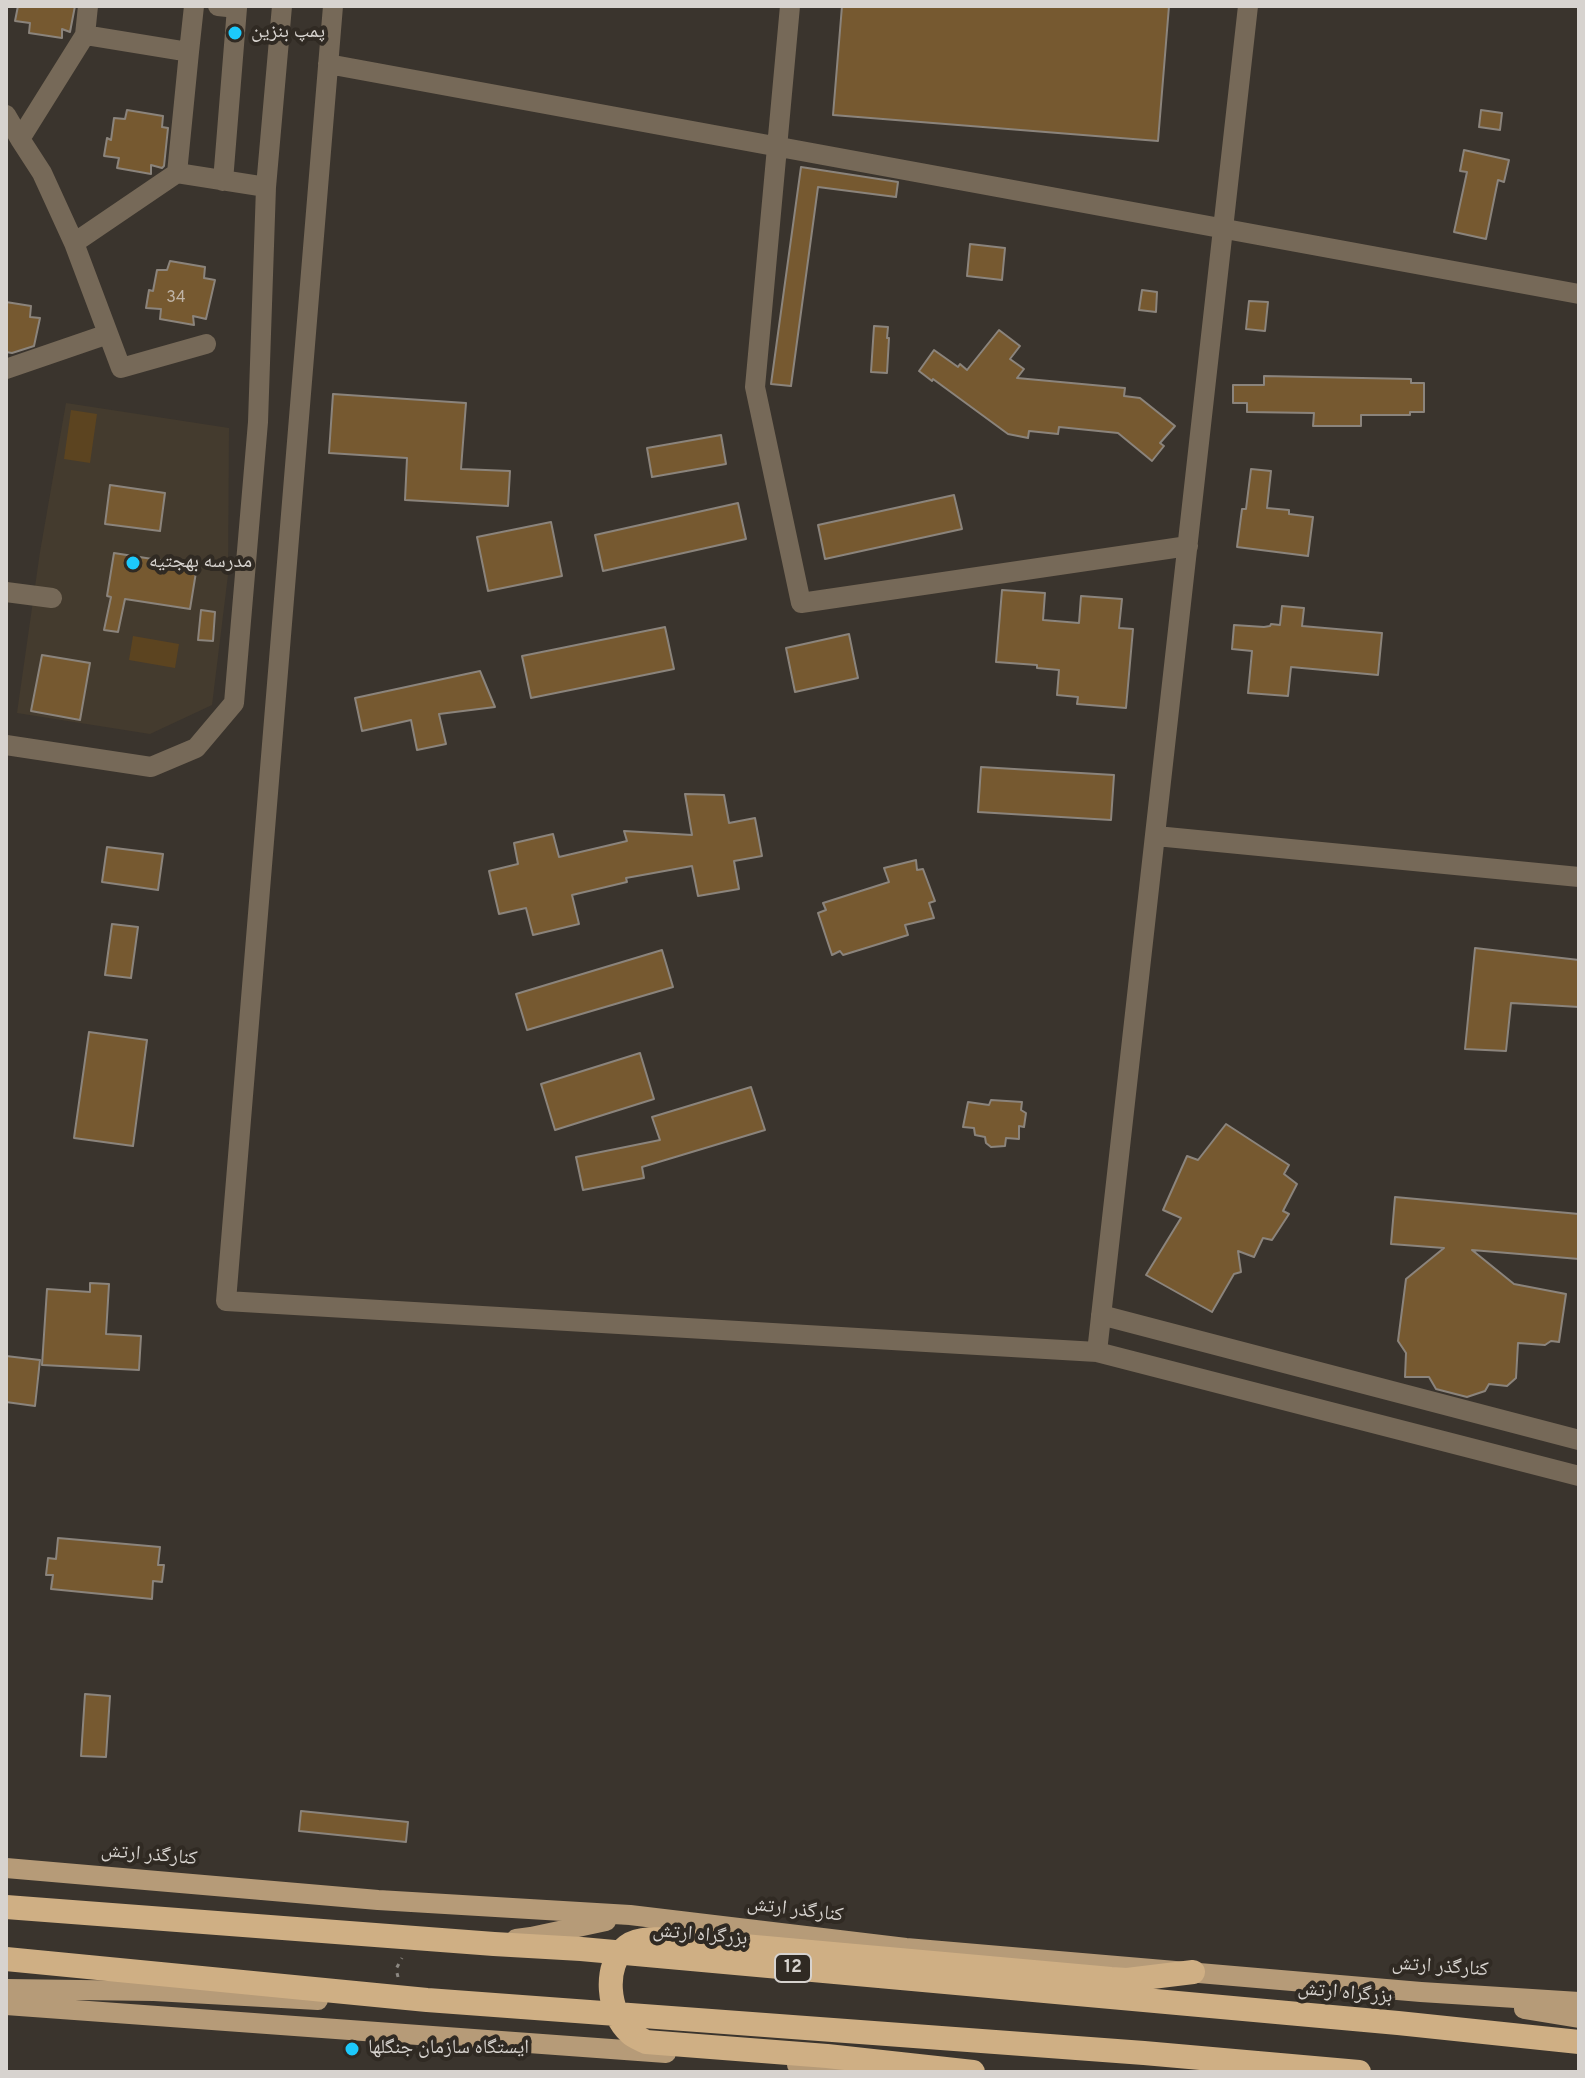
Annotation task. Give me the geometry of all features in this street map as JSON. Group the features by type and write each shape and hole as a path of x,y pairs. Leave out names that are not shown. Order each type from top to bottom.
{"highway":[{"name":"بزرگراه ارتش","path":"6,1907 581,1949 1579,2042"},
{"path":"973,2072 827,2056 646,2042 630,2033 620,2020 611,1994 614,1966 618,1955 629,1944 663,1939 1127,1980 1193,1972"},
{"path":"6,1959 427,2000 1359,2072"}],"main road":[{"name":"کنارگذر ارتش","path":"6,1868 378,1900 630,1915 906,1948 1421,1992 1579,2002"},
{"path":"475,1943 531,1937 630,1915"},
{"path":"6,1989 154,1991 306,2000 427,2000"},
{"path":"1421,1992 1579,2018"},
{"path":"6,2005 759,2060 861,2072"}],"street":[{"path":"20,139 85,35 88,6"},
{"path":"177,173 194,6"},
{"path":"218,6 237,8 223,181"},
{"path":"6,745 151,767 196,748 234,703 258,422 266,187 282,6"},
{"path":"333,6 226,1301 1097,1352 1579,1476"},
{"path":"790,6 755,387 801,603 1188,546"},
{"path":"1097,1352 1248,6"},
{"path":"85,35 189,52"},
{"path":"328,64 1579,294"},
{"path":"6,115 42,173 74,243 121,368 206,344"},
{"path":"74,243 177,173 266,187"},
{"path":"6,369 108,334"},
{"path":"6,592 52,598"},
{"path":"1156,836 1579,877"},
{"path":"1101,1315 1579,1440"}],"path":[{"path":"405,1983 397,1975 396,1969 410,1951"}],"shaded area":[{"name":"مدرسه بهجتیه","path":"66,403 229,428 228,575 212,705 150,734 17,713 40,552"},
{"path":"71,410 97,414 90,463 64,459"},
{"path":"133,636 179,644 175,668 129,660"}],"building":[{"path":"18,6 75,6 70,32 62,29 62,38 29,33 30,23 15,21"},
{"path":"842,6 1169,6 1158,141 833,115"},
{"path":"127,110 163,116 162,127 168,128 164,166 151,165 151,174 117,168 119,158 104,156 107,138 111,140 114,118 125,119"},
{"path":"1481,110 1502,113 1500,130 1479,127"},
{"path":"1464,150 1509,160 1504,182 1498,180 1486,239 1454,232 1467,172 1460,171"},
{"path":"801,167 898,182 896,197 818,187 791,386 771,384"},
{"path":"970,244 1005,248 1002,280 967,276"},
{"path":"170,261 205,267 204,278 215,280 206,319 193,316 194,325 160,319 161,309 146,308 157,270 167,270"},
{"path":"1142,290 1157,292 1156,312 1139,310"},
{"path":"1249,301 1268,302 1265,331 1246,329"},
{"path":"6,302 31,306 30,317 40,318 34,346 6,352"},
{"path":"874,326 888,327 887,373 871,372"},
{"path":"999,330 1020,346 1010,359 1024,369 1017,378 1125,388 1124,396 1140,398 1175,426 1160,443 1164,446 1152,461 1118,433 1059,427 1058,434 1029,431 1028,438 1008,434 919,371 934,350 967,370"},
{"path":"1264,376 1411,379 1411,383 1424,383 1424,412 1361,415 1361,426 1313,426 1314,413 1247,412 1247,403 1233,403 1233,385 1264,385"},
{"path":"333,394 466,403 461,469 510,471 508,506 405,500 407,458 329,453"},
{"path":"721,435 726,464 652,477 647,448"},
{"path":"1251,469 1271,471 1267,508 1313,517 1308,556 1237,547"},
{"path":"110,485 165,493 160,531 105,524"},
{"path":"954,495 962,529 825,559 818,525"},
{"path":"738,503 746,539 603,571 595,535"},
{"path":"551,522 562,576 488,591 477,537"},
{"path":"114,553 197,566 190,609 125,599 118,632 104,630 111,597 107,596"},
{"path":"1002,590 1045,593 1043,620 1079,623 1081,596 1122,599 1119,628 1133,629 1126,708 1077,704 1078,697 1057,695 1059,670 996,662"},
{"path":"1282,606 1304,608 1302,626 1382,633 1378,675 1291,667 1288,696 1248,693 1252,651 1232,649 1234,625 1280,625"},
{"path":"201,610 215,612 213,641 198,640"},
{"path":"665,627 674,669 531,698 522,656"},
{"path":"849,634 858,678 795,692 786,648"},
{"path":"42,655 90,663 80,720 31,711"},
{"path":"480,671 495,707 439,714 446,744 417,750 411,720 362,731 355,698"},
{"path":"981,767 1114,775 1111,820 978,812"},
{"path":"685,794 724,795 729,823 755,818 762,856 734,861 739,889 698,896 692,866 626,878 627,882 572,895 579,924 533,935 526,908 499,914 489,871 518,864 514,843 553,834 559,857 627,841 624,831 692,835"},
{"path":"107,847 163,854 158,890 102,882"},
{"path":"916,860 917,870 923,869 935,901 929,903 934,918 905,925 908,935 843,955 840,951 832,955 818,913 826,910 823,903 889,882 884,868"},
{"path":"112,924 138,927 131,978 105,975"},
{"path":"1475,948 1579,960 1579,1007 1511,1003 1506,1051 1465,1049"},
{"path":"662,950 673,987 527,1030 516,994"},
{"path":"89,1032 147,1040 133,1146 74,1138"},
{"path":"640,1053 654,1099 555,1130 541,1084"},
{"path":"751,1087 765,1130 642,1167 644,1178 583,1190 576,1157 660,1140 652,1117"},
{"path":"991,1100 1022,1102 1021,1110 1026,1113 1024,1127 1019,1126 1019,1139 1006,1138 1005,1146 991,1147 985,1137 975,1135 974,1128 963,1127 968,1102 989,1105"},
{"path":"1226,1124 1289,1165 1284,1174 1297,1184 1283,1211 1289,1214 1272,1240 1263,1238 1254,1257 1238,1251 1241,1272 1234,1274 1212,1312 1146,1275 1181,1218 1163,1210 1187,1156 1198,1160"},
{"path":"1395,1197 1579,1214 1579,1259 1472,1250 1514,1284 1566,1294 1559,1342 1551,1341 1545,1345 1518,1343 1516,1378 1507,1386 1489,1384 1485,1391 1467,1397 1436,1389 1429,1377 1405,1377 1406,1353 1398,1341 1406,1279 1444,1248 1391,1244"},
{"path":"90,1283 109,1284 106,1334 141,1336 139,1370 42,1365 47,1289 90,1292"},
{"path":"6,1356 40,1360 35,1406 6,1402"},
{"path":"58,1538 160,1547 158,1565 164,1565 162,1582 153,1581 152,1599 51,1589 53,1575 46,1575 48,1558 56,1559"},
{"path":"85,1694 110,1696 106,1757 81,1756"},
{"path":"301,1811 408,1822 406,1842 299,1831"}],"place":[{"name":"پمپ بنزین","path":"235,33"},
{"name":"مدرسه بهجتیه","path":"133,563"},
{"name":"ایستگاه سازمان جنگلها","path":"352,2049"}]}
